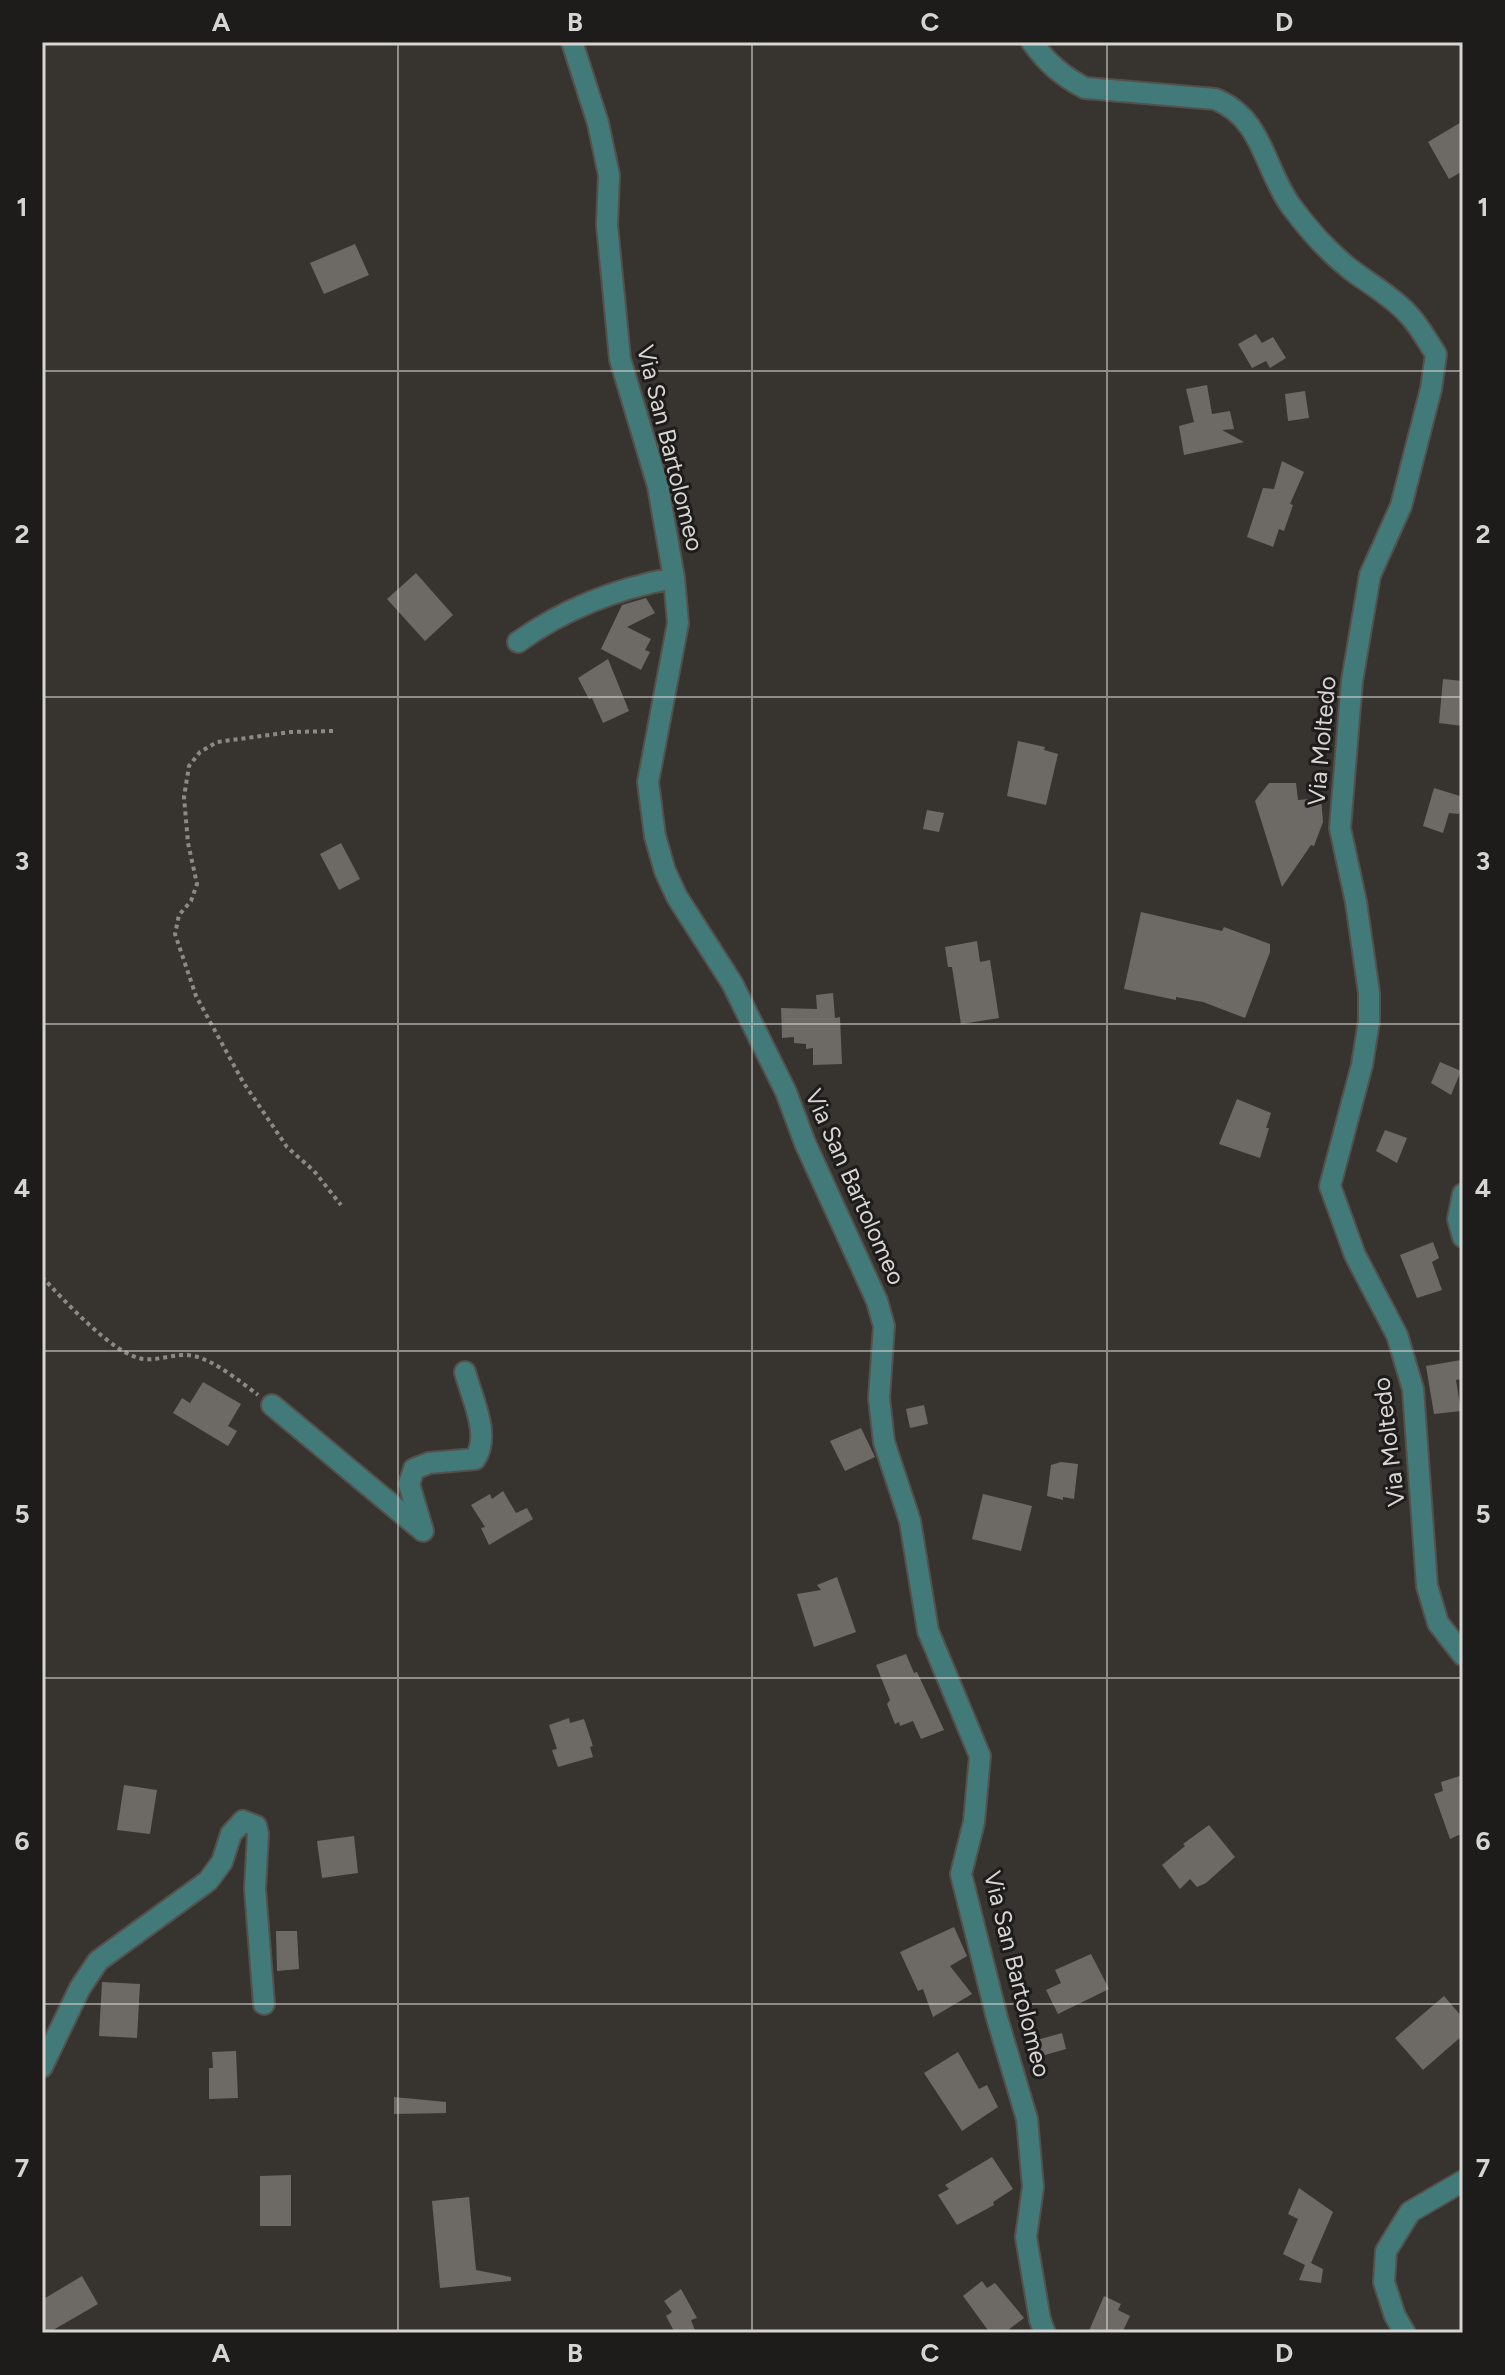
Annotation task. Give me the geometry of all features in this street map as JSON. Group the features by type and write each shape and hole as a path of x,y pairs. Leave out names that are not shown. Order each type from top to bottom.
{"street":[{"name":"Via San Bartolomeo","path":"572,42 598,123 609,175 607,225 620,359 658,486 674,578 678,623 648,782 655,836 665,871 677,897 732,983 786,1092 805,1143 877,1301 884,1326 879,1398 884,1442 910,1521 928,1631 980,1756 974,1822 961,1874 997,2018 1027,2119 1033,2187 1026,2237 1045,2333"},
{"name":"Via Moltedo","path":"1032,42 1066,78 1085,88 1215,99 1229,105 1264,147 1282,193 1311,233 1346,266 1408,313 1436,354 1431,389 1401,506 1370,575 1352,681 1340,828 1356,902 1369,993 1369,1021 1362,1065 1330,1186 1355,1255 1397,1335 1413,1389 1427,1586 1438,1623 1463,1655"},
{"path":"518,642 541,626 598,599 642,584 674,578"},
{"path":"1463,1194 1458,1219 1463,1237"},
{"path":"272,1405 423,1531 409,1484 414,1469 429,1463 475,1459 482,1449 483,1436 465,1372"},
{"path":"42,2067 80,1988 98,1961 208,1881 222,1862 231,1834 243,1821 256,1826 258,1834 255,1889 264,2004"},
{"path":"1405,2333 1395,2316 1384,2282 1386,2251 1410,2212 1463,2181"}],"path":[{"path":"333,731 291,732 217,742 194,759 189,766 184,797 188,843 197,884 191,901 179,915 175,934 196,996 243,1082 287,1147 314,1171 341,1205"},
{"path":"42,1277 82,1318 126,1353 143,1359 193,1356 233,1376 272,1405"}],"building":[{"path":"1463,121 1463,171 1449,179 1428,142"},
{"path":"355,244 369,275 324,294 310,263"},
{"path":"1256,334 1262,343 1273,337 1286,358 1270,368 1266,361 1252,368 1238,344"},
{"path":"1207,385 1212,414 1230,411 1234,429 1222,430 1244,442 1184,455 1179,426 1194,422 1186,389"},
{"path":"1305,391 1309,418 1288,421 1285,394"},
{"path":"1282,461 1304,472 1290,504 1293,505 1284,531 1279,529 1273,547 1247,537 1263,488 1274,489"},
{"path":"416,573 453,615 425,641 387,599"},
{"path":"646,598 655,613 627,627 651,639 645,650 650,652 641,670 601,649 622,605"},
{"path":"608,659 629,711 603,723 592,698 589,699 578,678"},
{"path":"1443,679 1463,681 1463,726 1439,723"},
{"path":"1018,741 1045,747 1044,750 1058,754 1046,805 1007,796"},
{"path":"1269,783 1296,783 1298,800 1321,798 1323,822 1314,846 1311,845 1282,887 1255,801"},
{"path":"1434,788 1463,797 1459,814 1449,813 1443,833 1423,826"},
{"path":"927,810 944,813 939,832 923,829"},
{"path":"341,843 360,879 339,890 320,854"},
{"path":"1141,912 1222,931 1224,927 1270,944 1270,952 1245,1018 1203,1002 1176,997 1176,1000 1124,989"},
{"path":"977,941 980,962 990,960 999,1018 961,1024 952,967 948,967 945,947"},
{"path":"833,993 835,1018 840,1017 842,1064 813,1065 813,1048 806,1049 806,1044 794,1043 794,1037 782,1038 781,1008 817,1009 816,995"},
{"path":"1440,1062 1461,1071 1451,1095 1431,1083"},
{"path":"1237,1099 1271,1113 1260,1158 1219,1144"},
{"path":"1385,1130 1407,1138 1397,1163 1376,1151"},
{"path":"1433,1242 1439,1258 1432,1262 1442,1290 1417,1298 1400,1255"},
{"path":"1461,1360 1463,1379 1456,1380 1461,1411 1434,1414 1426,1366"},
{"path":"203,1382 241,1404 228,1426 237,1431 228,1446 173,1413 182,1398 190,1403"},
{"path":"924,1405 928,1424 910,1428 906,1409"},
{"path":"861,1428 875,1457 845,1471 830,1441"},
{"path":"1061,1462 1078,1464 1074,1499 1047,1496 1051,1465"},
{"path":"503,1491 516,1513 527,1508 533,1519 489,1545 481,1528 485,1527 471,1505 490,1494 492,1499"},
{"path":"983,1494 1032,1506 1021,1551 972,1539"},
{"path":"837,1577 856,1632 814,1647 797,1594 821,1590 817,1585"},
{"path":"906,1654 944,1730 921,1739 913,1721 900,1726 899,1722 895,1724 887,1704 890,1700 876,1665"},
{"path":"569,1718 570,1723 584,1719 593,1746 590,1747 593,1757 558,1767 552,1750 557,1749 549,1725"},
{"path":"1463,1775 1463,1833 1450,1839 1434,1794 1443,1791 1441,1782"},
{"path":"124,1785 157,1790 150,1834 117,1830"},
{"path":"1209,1825 1235,1857 1206,1883 1197,1887 1190,1879 1180,1889 1162,1865"},
{"path":"354,1836 358,1873 322,1878 317,1841"},
{"path":"954,1927 967,1956 950,1966 972,1994 933,2017 923,1989 918,1991 900,1952"},
{"path":"276,1931 297,1931 299,1969 277,1971"},
{"path":"1091,1954 1109,1989 1058,2014 1046,1990 1061,1983 1055,1970"},
{"path":"102,1982 140,1984 137,2038 99,2036"},
{"path":"1444,1996 1463,2018 1463,2035 1423,2070 1395,2038"},
{"path":"1062,2033 1066,2049 1031,2059 1026,2043"},
{"path":"236,2051 238,2098 209,2099 212,2052"},
{"path":"958,2052 979,2089 987,2085 998,2107 962,2131 924,2073"},
{"path":"394,2097 446,2102 446,2113 394,2114"},
{"path":"992,2157 1013,2189 993,2202 994,2205 957,2225 938,2195 949,2189 945,2185"},
{"path":"291,2175 291,2226 260,2226 260,2176"},
{"path":"1299,2188 1333,2212 1311,2263 1323,2269 1321,2283 1299,2280 1305,2265 1283,2254 1298,2219 1288,2214"},
{"path":"469,2197 476,2270 511,2277 511,2281 440,2288 432,2201"},
{"path":"82,2276 98,2304 48,2333 42,2333 42,2300"},
{"path":"982,2281 987,2288 995,2283 1024,2318 1004,2333 990,2333 963,2296"},
{"path":"681,2289 697,2318 691,2320 696,2333 675,2333 666,2316 672,2312 664,2301"},
{"path":"1104,2296 1121,2304 1118,2310 1130,2316 1122,2333 1088,2333"}]}
